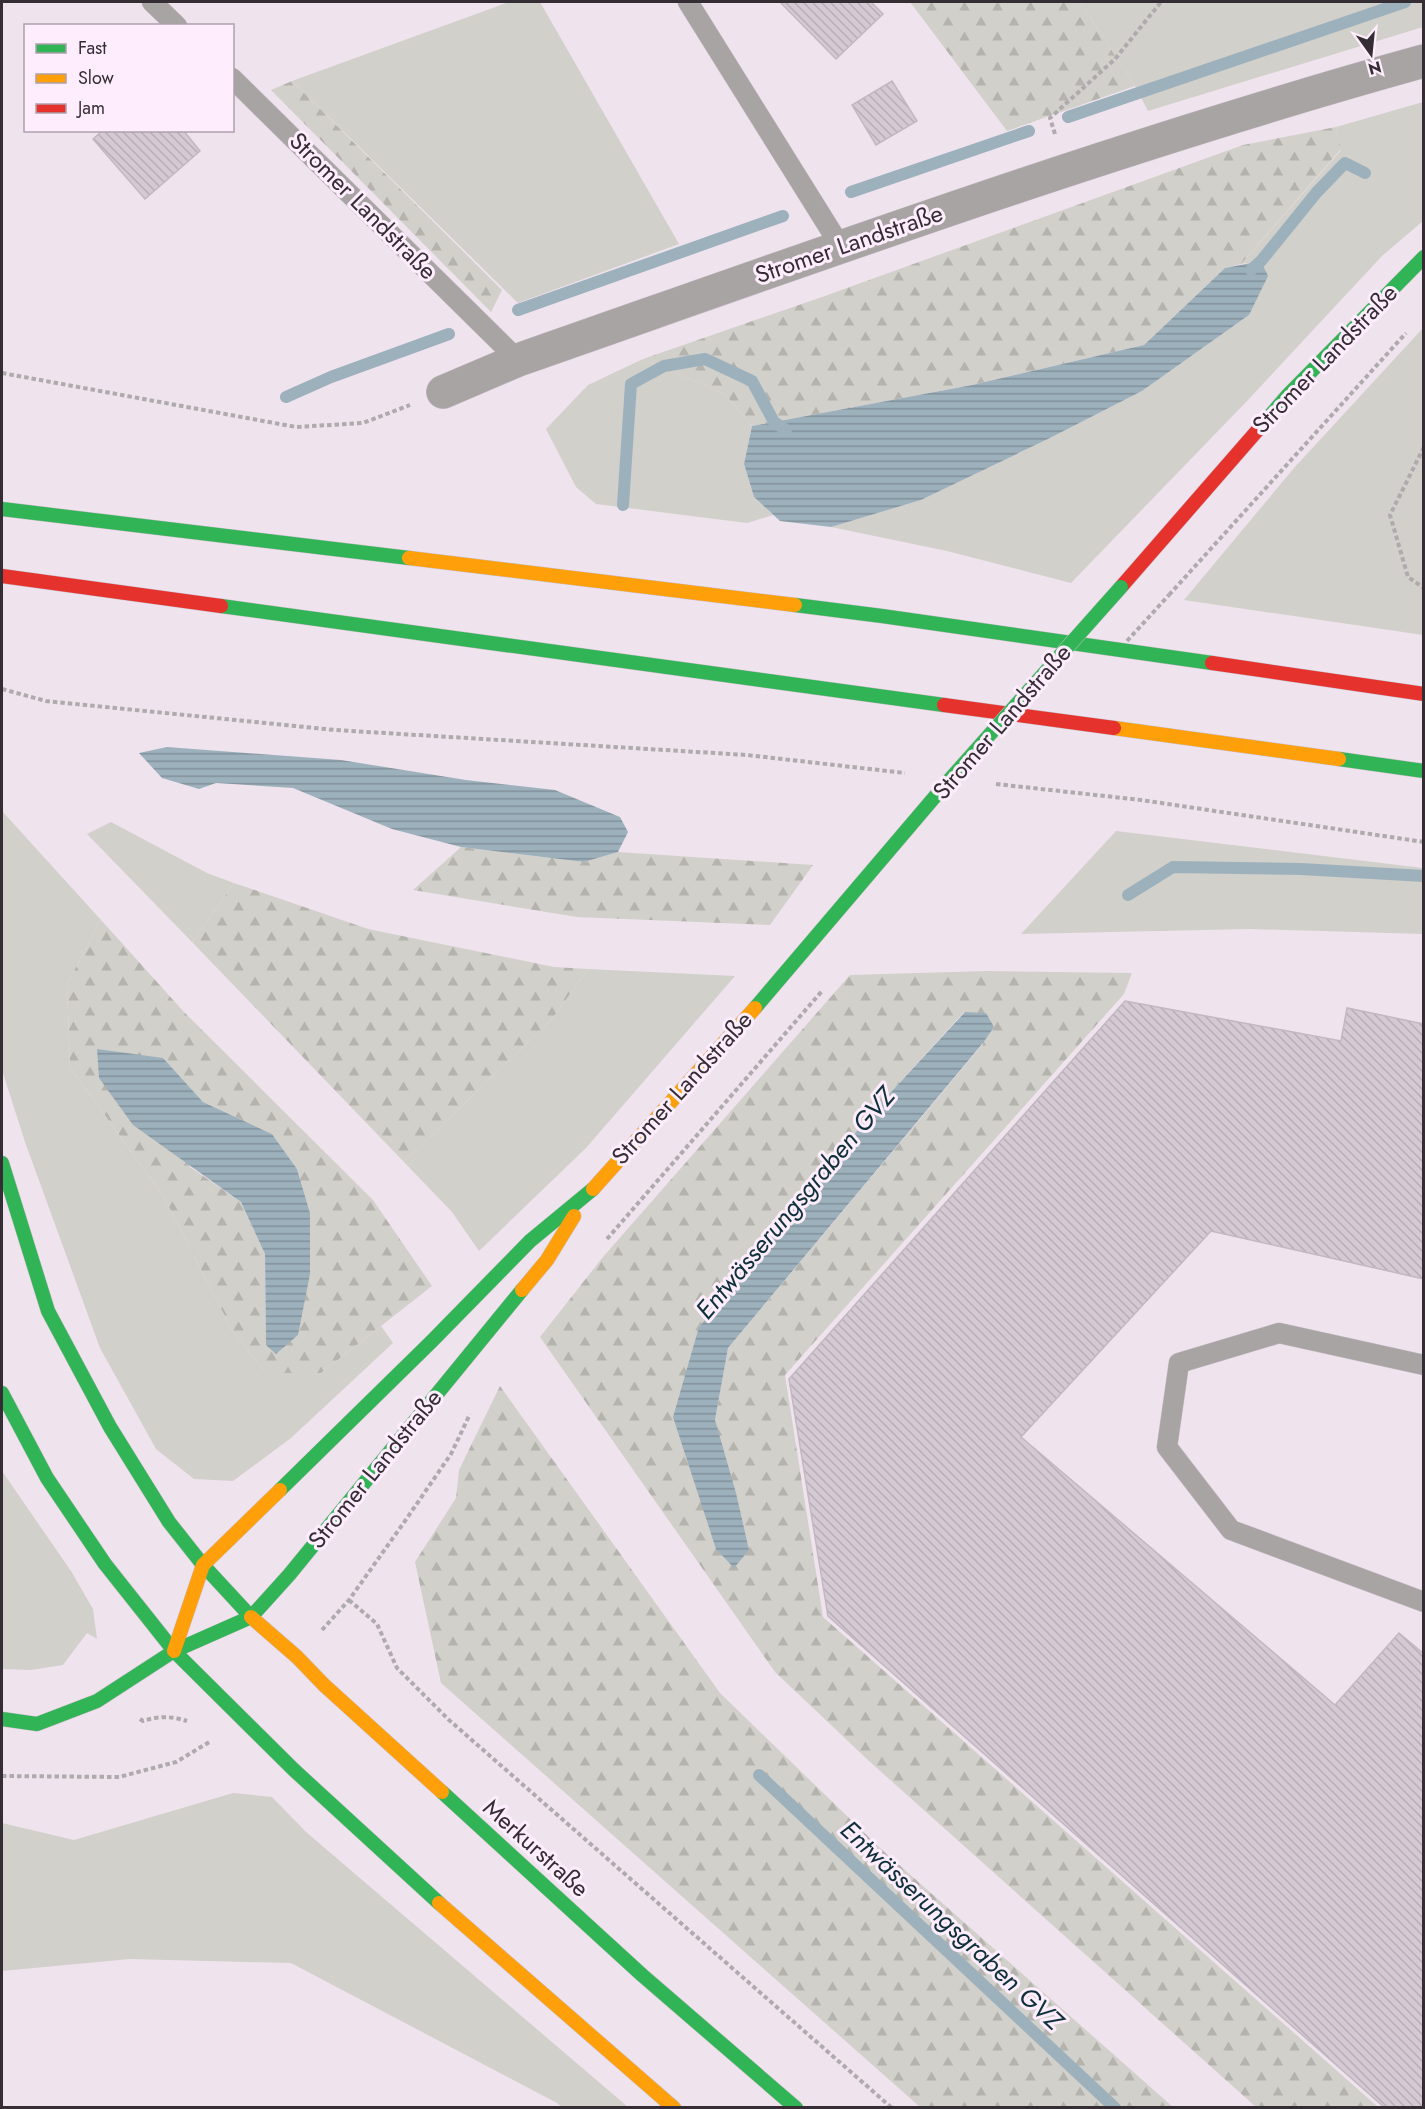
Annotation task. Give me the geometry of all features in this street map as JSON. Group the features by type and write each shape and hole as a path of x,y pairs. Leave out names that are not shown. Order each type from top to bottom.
{"main road":[{"name":"Stromer Landstraße","path":"174,1651 204,1565 432,1341 530,1241 588,1194 751,1012 944,786 1287,396 1424,257"},
{"path":"2,509 882,616 1424,694"},
{"path":"2,576 1424,771"},
{"name":"Merkurstraße","path":"2,1163 48,1311 110,1427 169,1522 204,1565 250,1617 297,1657 333,1693 642,1976 796,2108"},
{"name":"Stromer Landstraße","path":"2,1719 37,1724 98,1701 174,1651 250,1617 346,1506 547,1260 588,1194"},
{"path":"2,1393 47,1478 105,1564 174,1651 309,1786 674,2108"}],"street":[{"name":"Stromer Landstraße","path":"443,392 518,360 1066,169 1301,95 1424,61"}],"lane":[{"path":"152,2 175,24"},
{"path":"688,2 841,247"},
{"name":"Stromer Landstraße","path":"234,80 518,360"},
{"path":"1424,1365 1279,1333 1179,1363 1167,1447 1231,1530 1424,1602"}],"path":[{"path":"1066,169 1050,118 1115,59 1161,2"},
{"path":"1169,595 1412,326"},
{"path":"2,373 296,427 363,423 443,392"},
{"path":"1424,447 1390,515 1408,577 1424,588"},
{"path":"2,689 46,701 324,729 747,755 909,774"},
{"path":"991,783 1141,800 1424,842"},
{"path":"604,1241 805,1012"},
{"path":"473,1408 451,1455 349,1600 377,1624 397,1668 449,1720 892,2108"},
{"path":"115,1689 143,1721 155,1717 176,1717 193,1723"},
{"path":"208,1732 216,1738"}],"green space":[{"path":"509,2 540,2 679,244 518,303 292,81"},
{"path":"910,2 1080,2 1135,86 1007,131"},
{"path":"1080,2 1423,2 1423,27 1148,111 1135,86"},
{"path":"292,81 502,290 491,312 271,90"},
{"path":"1423,102 1423,221 1382,256 1248,400 1071,583 947,551 831,527 921,500 1048,439 1142,391 1249,315 1261,261 1241,264 1341,150 1336,127"},
{"path":"1336,127 1341,149 1241,264 1225,268 1144,345 972,385 752,426 725,394 643,359 1243,145"},
{"path":"1423,328 1423,635 1184,600 1294,468"},
{"path":"643,359 725,394 752,426 744,464 754,497 773,515 747,523 596,504 576,487 546,429 588,385"},
{"path":"2,811 101,920 67,984 70,1067 164,1197 232,1330 266,1373 321,1373 381,1326 393,1343 291,1438 233,1481 194,1479 156,1449 100,1348 25,1142 2,1070"},
{"path":"111,822 207,873 234,883 192,942 87,834"},
{"path":"1116,831 1423,868 1423,934 1249,929 1021,934"},
{"path":"461,847 584,862 618,852 813,865 770,925 577,917 413,890"},
{"path":"234,883 368,929 554,967 588,969 552,1019 404,1162 192,942"},
{"path":"101,920 184,1012 373,1200 432,1286 321,1373 266,1373 232,1330 164,1197 70,1067 67,984","holes":["162,1058 203,1102 272,1134 297,1169 310,1213 266,1345 265,1254 241,1202 190,1167"]},
{"path":"588,969 735,976 586,1148 479,1251 452,1212 404,1162 552,1019"},
{"path":"987,971 1132,973 1124,994 785,1375 823,1617 1378,2107 1256,2107 869,1761 775,1672 540,1337 603,1257 850,975","holes":["964,1012 983,1044 728,1348 715,1420 699,1327 868,1117"]},
{"path":"500,1386 720,1693 880,1848 1173,2107 920,2107 441,1683 415,1562 456,1498 459,1470"},
{"path":"2,1471 71,1571 93,1609 97,1639 87,1633 63,1665 31,1670 2,1669"},
{"path":"233,1793 272,1797 306,1832 628,2107 562,2107 291,1963 130,1959 2,1971 2,1823 74,1840"}],"water":[{"path":"1261,261 1268,276 1249,315 1142,391 921,500 831,527 780,521 754,497 744,464 752,426 972,385 1144,345 1225,268"},
{"path":"167,747 341,760 466,780 555,790 620,817 628,832 618,852 584,862 461,847 392,829 293,788 216,783 199,789 162,778 139,753"},
{"path":"965,1012 986,1013 994,1027 728,1348 715,1420 736,1493 749,1550 734,1568 716,1549 673,1417 699,1327 868,1117"},
{"path":"97,1049 163,1058 203,1102 272,1134 297,1169 310,1213 310,1274 298,1335 276,1354 266,1345 265,1254 241,1202 133,1125 99,1078"}],"building":[{"path":"780,2 871,2 883,14 836,59"},
{"path":"892,81 917,121 876,145 852,105"},
{"path":"101,132 185,132 200,151 145,199 93,139"},
{"path":"1125,1001 1341,1041 1347,1008 1424,1024 1424,1279 1211,1231 1021,1437 1335,1705 1399,1633 1424,1654 1424,2108 1385,2108 828,1616 789,1379"}],"waterway":[{"path":"1068,117 1405,2"},
{"path":"851,192 1029,131"},
{"path":"1251,270 1261,261 1317,192 1345,163 1365,173"},
{"path":"518,310 783,216"},
{"path":"286,397 331,377 449,334"},
{"path":"623,505 631,384 664,366 705,359 752,381 774,422 786,430"},
{"name":"Entwässerungsgraben GVZ","path":"1128,895 1173,867 1301,869 1424,876"},
{"name":"Entwässerungsgraben GVZ","path":"759,1775 1115,2108"}],"traffic: fast":[{"path":"1263,424 1287,396 1424,257"},
{"path":"2,509 409,558"},
{"path":"944,786 1121,587"},
{"path":"795,605 1212,663"},
{"path":"221,606 944,705"},
{"path":"1339,759 1424,771"},
{"path":"755,1008 944,786"},
{"path":"2,1163 48,1311 110,1427 169,1522 203,1565 251,1617"},
{"path":"280,1490 530,1241 593,1189"},
{"path":"2,1719 37,1724 97,1701 174,1651 251,1617 289,1575 522,1290"},
{"path":"2,1393 47,1478 105,1564 174,1651"},
{"path":"174,1651 294,1770 439,1903"},
{"path":"442,1792 642,1975 796,2108"}],"traffic: slow":[{"path":"409,558 795,605"},
{"path":"1114,728 1339,759"},
{"path":"593,1189 755,1008"},
{"path":"522,1290 547,1260 574,1216"},
{"path":"174,1651 203,1565 280,1490"},
{"path":"251,1617 442,1792"},
{"path":"439,1903 674,2108"}],"traffic: jam":[{"path":"1121,587 1263,424"},
{"path":"2,576 221,606"},
{"path":"1212,663 1424,694"},
{"path":"944,705 1114,728"}]}
